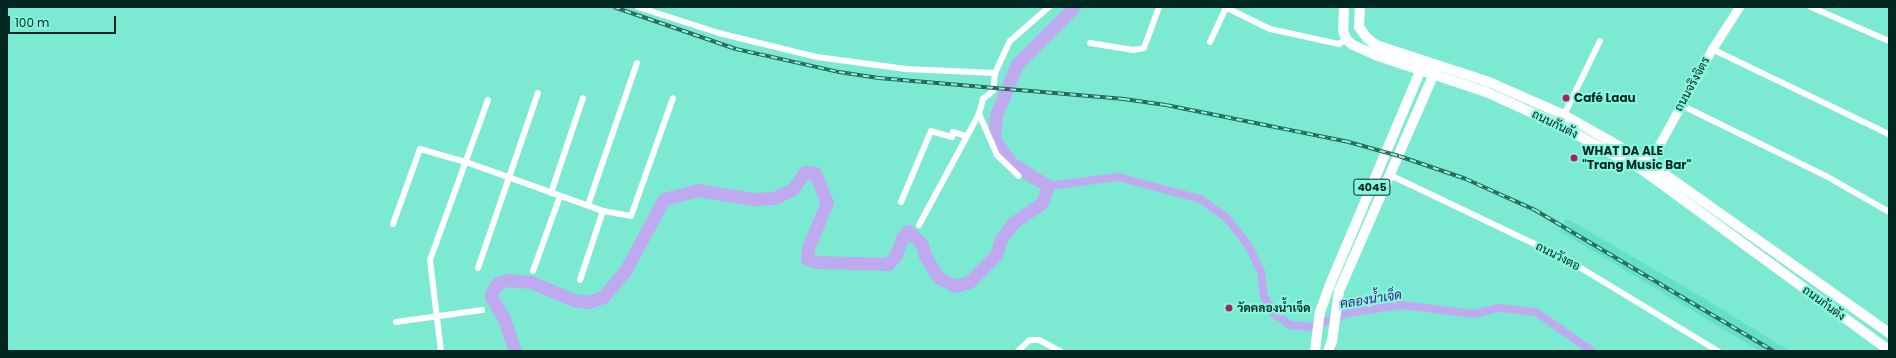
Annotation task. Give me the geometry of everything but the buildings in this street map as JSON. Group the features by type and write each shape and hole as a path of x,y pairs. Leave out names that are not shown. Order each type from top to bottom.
{"main road":[{"path":"1344,7 1342,19 1346,39"},
{"name":"ถนนกันตัง","path":"1360,7 1359,27 1367,38 1376,45 1423,66"},
{"name":"ถนนกันตัง","path":"1346,39 1359,48 1436,70 1489,82 1564,115 1757,238 1889,333"},
{"name":"4045","path":"1316,346 1320,312 1329,287 1423,66"},
{"name":"ถนนกันตัง","path":"1436,70 1544,118 1647,167 1750,248 1889,350"},
{"name":"4045","path":"1328,351 1332,341 1334,312 1339,292 1436,70"},
{"path":"1544,118 1549,109"},
{"path":"1750,248 1757,238"},
{"path":"1850,322 1857,310"}],"street":[{"path":"638,7 719,33 816,57 906,69 995,73"},
{"path":"919,225 979,114 983,99 993,91 995,73 1010,41 1049,7"},
{"path":"1090,43 1133,50 1144,48 1159,7"},
{"path":"1210,42 1225,7 1270,29 1339,44 1346,39"},
{"name":"ถนนจริงจิตร","path":"1647,167 1712,49 1739,7"},
{"path":"1811,7 1889,41"},
{"path":"1564,115 1600,41"},
{"path":"1712,49 1889,134"},
{"path":"588,205 637,63"},
{"path":"478,268 538,93"},
{"path":"551,193 582,98"},
{"path":"393,224 420,149 466,162 603,211 631,216 673,98"},
{"path":"441,351 430,260 488,100"},
{"path":"1680,105 1826,176 1889,212"},
{"path":"979,114 997,155 1019,176"},
{"path":"901,202 931,132 952,137 953,132 966,136"},
{"name":"ถนนวังตอ","path":"1390,175 1566,259 1718,351"},
{"path":"533,271 560,196"},
{"path":"580,280 603,211"},
{"path":"396,322 437,314 482,310"},
{"path":"1018,351 1030,340 1039,340 1060,351"}],"shaded area":[{"path":"1566,218 1695,293 1790,351 1760,351 1560,231"}],"waterway":[{"path":"515,351 503,317 492,299 491,293 498,283 507,280 531,282 574,300 588,302 603,297 625,271 664,199 697,190 754,199 774,198 793,189 805,172 815,173 827,202 808,248 807,259 817,262 888,264 896,255 902,238 908,231 922,244 925,256 938,277 955,286 969,282 996,255 1001,239 1013,223 1042,203 1048,186 1011,163 994,139 996,115 1017,64 1074,7"},
{"name":"คลองน้ำเจ็ด","path":"1048,186 1118,177 1200,199 1226,217 1248,245 1261,272 1264,296 1273,313 1290,325 1310,327 1348,313 1401,305 1474,314 1498,308 1536,312 1592,351"}],"railway":[{"path":"614,7 736,49 839,72 879,78 1124,99 1166,105 1345,141 1399,156 1466,179 1535,210 1773,351"}],"place":[{"name":"Café Laau","path":"1566,98"},
{"name":"WHAT DA ALE \"Trang Music Bar\"","path":"1574,158"},
{"name":"วัดคลองน้ำเจ็ด","path":"1229,308"}]}
